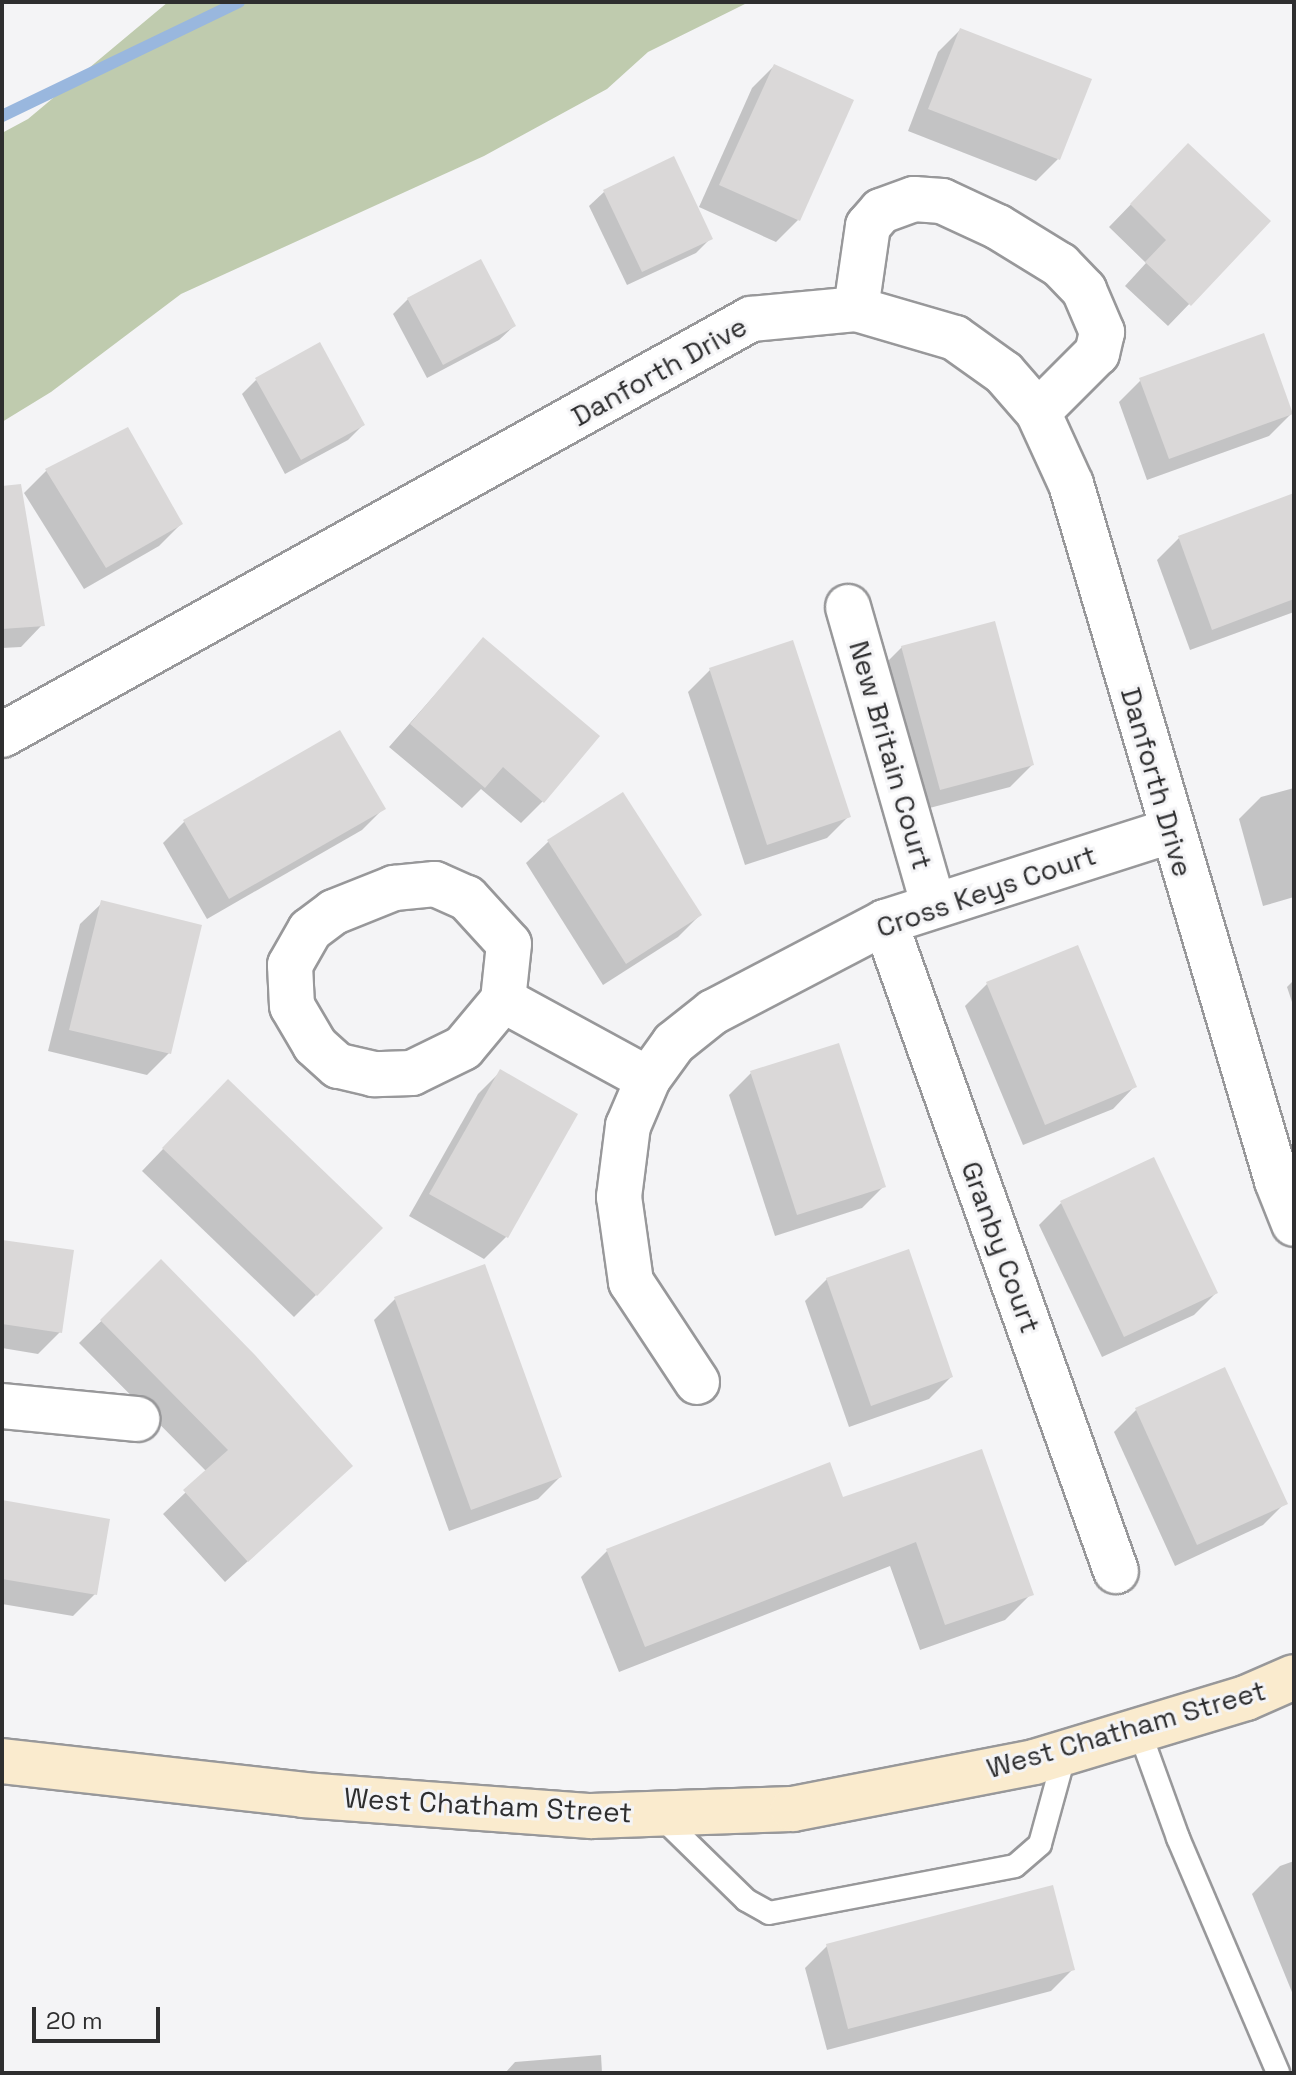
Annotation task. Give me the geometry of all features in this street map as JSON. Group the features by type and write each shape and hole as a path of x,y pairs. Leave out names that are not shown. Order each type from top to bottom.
{"street":[{"path":"856,309 868,226 881,211 914,199 942,201 998,227 1060,265 1084,290 1102,332 1097,353 1038,412"},
{"name":"Danforth Drive","path":"2,735 751,319 856,309 955,338 1004,373 1038,412 1071,484 1171,831 1294,1224"},
{"name":"New Britain Court","path":"848,607 933,903"},
{"name":"Cross Keys Court","path":"697,1382 631,1282 622,1238 620,1162 648,1079 674,1043 713,1012 885,922 933,903 1171,831"},
{"path":"435,884 467,898 509,944 503,1000 463,1048 412,1073 374,1074 338,1066 315,1045 292,1006 290,965 310,930 334,912 394,888 435,884"},
{"name":"Granby Court","path":"885,922 1116,1571"},
{"path":"503,1000 648,1079"},
{"path":"2,1406 137,1419"},
{"name":"West Chatham Street","path":"2,1761 339,1798 591,1816 793,1809 1065,1753 1294,1677"}],"lane":[{"path":"1139,1730 1178,1838 1278,2073"},
{"path":"657,1813 746,1900 769,1913 1015,1866 1040,1844 1065,1753"}],"green space":[{"path":"168,2 749,2 648,52 607,89 484,156 181,294 51,392 2,422 2,133 28,119"}],"building":[{"path":"960,28 1092,79 1060,160 928,109"},
{"path":"774,64 854,100 800,221 719,185"},
{"path":"1188,143 1271,221 1191,306 1145,262 1166,240 1130,204"},
{"path":"674,156 713,239 642,272 603,190"},
{"path":"481,259 516,326 443,365 407,298"},
{"path":"1264,333 1293,414 1169,459 1139,378"},
{"path":"320,342 365,425 301,460 255,378"},
{"path":"128,427 183,524 106,568 45,469"},
{"path":"21,484 45,626 2,629 2,486"},
{"path":"1294,493 1294,599 1212,630 1178,536"},
{"path":"995,621 1034,765 940,790 901,646"},
{"path":"483,637 600,736 544,803 503,767 485,788 410,724"},
{"path":"793,640 851,817 767,845 709,668"},
{"path":"340,730 386,809 229,899 183,820"},
{"path":"623,792 702,915 626,964 547,840"},
{"path":"101,900 202,925 171,1054 69,1030"},
{"path":"1078,945 1137,1087 1045,1125 986,982"},
{"path":"839,1043 886,1187 797,1215 750,1071"},
{"path":"500,1069 578,1114 508,1238 429,1194"},
{"path":"228,1079 383,1228 317,1296 162,1148"},
{"path":"1154,1157 1218,1293 1124,1337 1060,1201"},
{"path":"2,1240 74,1250 62,1333 2,1324"},
{"path":"909,1249 953,1377 871,1406 826,1278"},
{"path":"161,1259 255,1355 353,1466 248,1562 183,1490 228,1450 100,1320"},
{"path":"485,1264 562,1477 471,1510 394,1297"},
{"path":"1225,1367 1288,1504 1197,1545 1135,1408"},
{"path":"982,1449 1034,1595 945,1625 916,1542 645,1647 606,1549 830,1462 843,1497"},
{"path":"2,1500 110,1519 97,1595 2,1579"},
{"path":"1053,1885 1075,1970 848,2029 826,1944"}],"waterway":[{"path":"2,116 239,2"}]}
